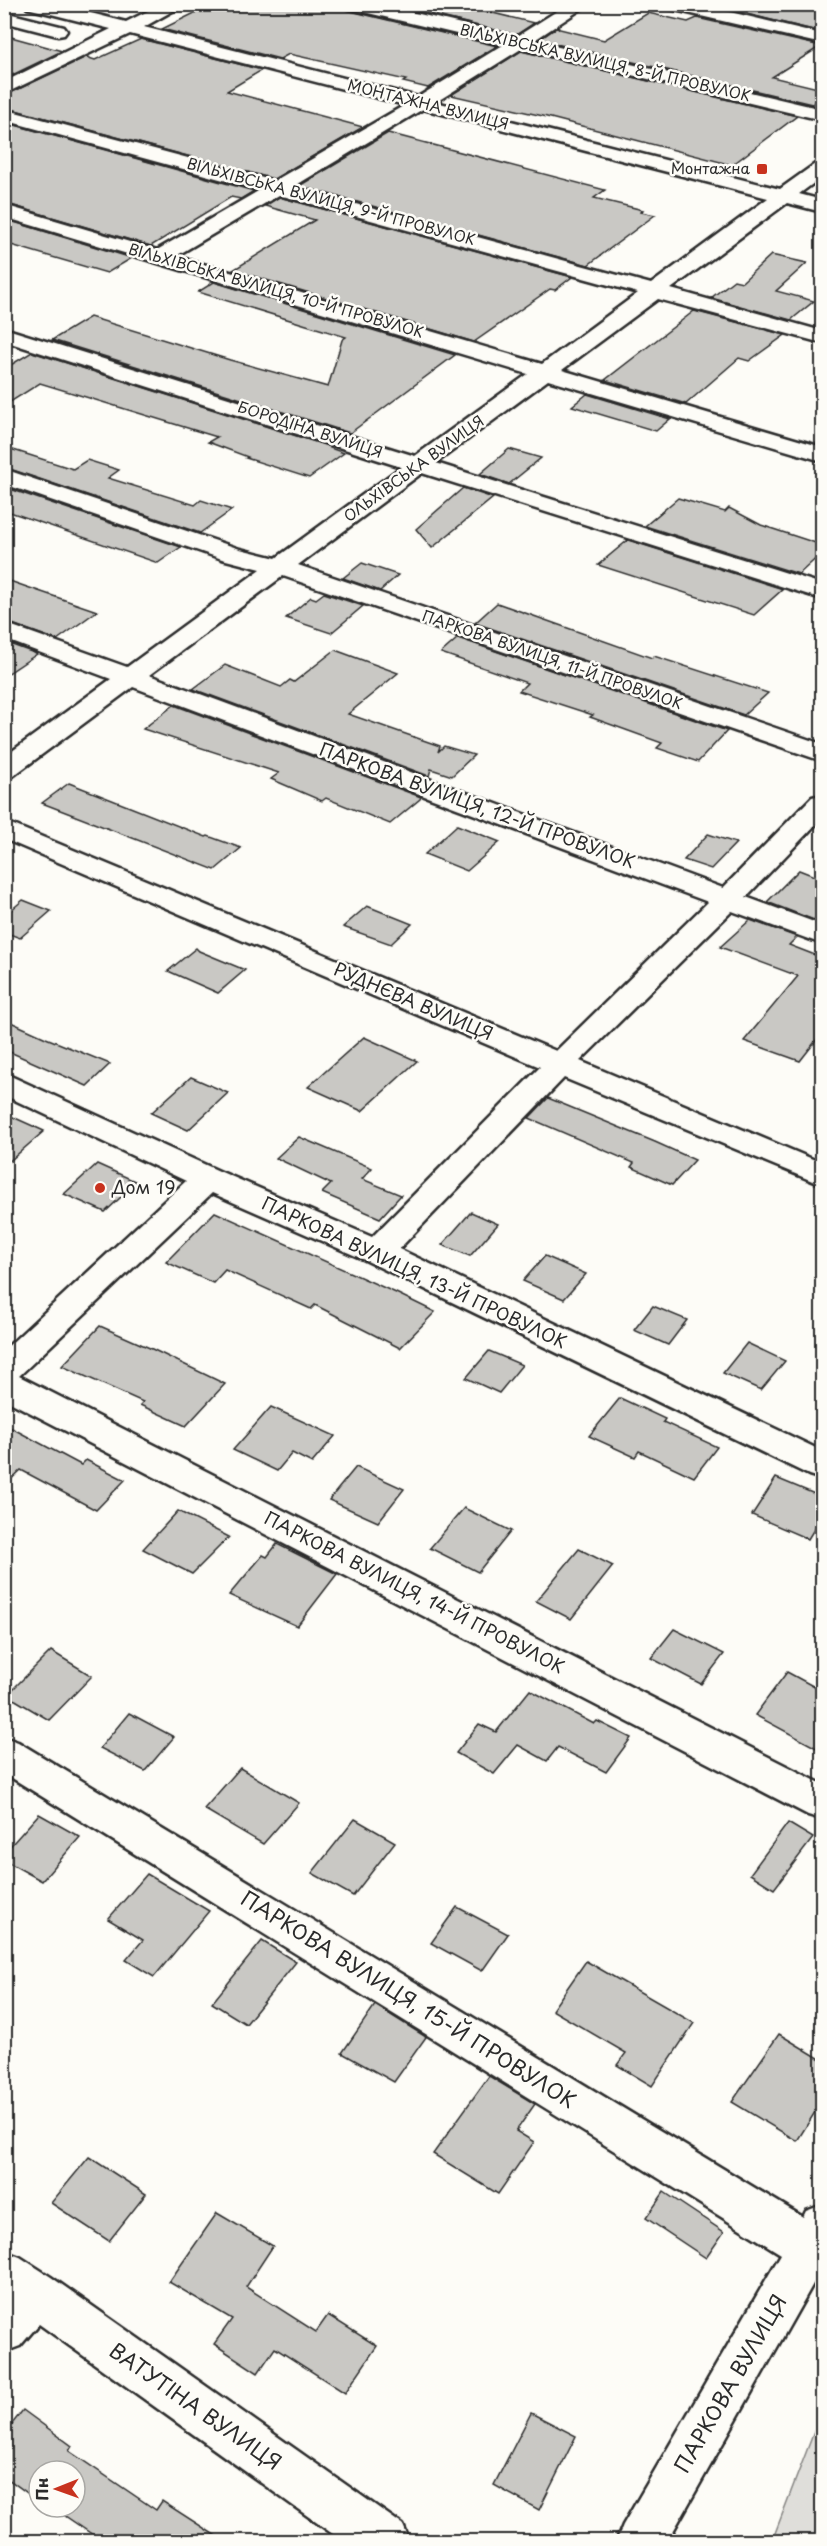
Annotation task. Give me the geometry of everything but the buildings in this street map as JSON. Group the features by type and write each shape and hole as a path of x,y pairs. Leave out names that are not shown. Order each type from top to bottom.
{"street":[{"name":"МОНТАЖНА ВУЛИЦЯ","path":"33,4 62,7 129,28 822,206"},
{"path":"4,89 177,4"},
{"name":"ВІЛЬХІВСЬКА ВУЛИЦЯ, 8-Й ПРОВУЛОК","path":"353,4 822,114"},
{"path":"159,257 421,103 581,4"},
{"path":"672,4 822,39"},
{"path":"4,17 123,47"},
{"name":"МОНТАЖНА ВУЛИЦЯ","path":"374,111 419,123"},
{"name":"ВІЛЬХІВСЬКА ВУЛИЦЯ, 9-Й ПРОВУЛОК","path":"4,114 822,337"},
{"name":"ОЛЬХІВСЬКА ВУЛИЦЯ","path":"4,770 822,168"},
{"path":"737,204 765,212"},
{"name":"ВІЛЬХІВСЬКА ВУЛИЦЯ, 10-Й ПРОВУЛОК","path":"4,212 822,454"},
{"name":"БОРОДІНА ВУЛИЦЯ","path":"4,333 822,592"},
{"name":"ПАРКОВА ВУЛИЦЯ, 11-Й ПРОВУЛОК","path":"4,476 231,554 280,567 822,753"},
{"name":"ПАРКОВА ВУЛИЦЯ, 12-Й ПРОВУЛОК","path":"4,630 822,935"},
{"path":"377,1252 560,1064 729,899 822,803"},
{"name":"РУДНЄВА ВУЛИЦЯ","path":"4,829 822,1175"},
{"name":"ПАРКОВА ВУЛИЦЯ, 13-Й ПРОВУЛОК","path":"4,1083 208,1179 377,1252 822,1466"},
{"path":"4,1370 208,1179"},
{"name":"ПАРКОВА ВУЛИЦЯ, 14-Й ПРОВУЛОК","path":"4,1384 822,1803"},
{"name":"ПАРКОВА ВУЛИЦЯ, 15-Й ПРОВУЛОК","path":"4,1753 816,2236"},
{"name":"ПАРКОВА ВУЛИЦЯ","path":"640,2541 816,2236"},
{"path":"4,2331 20,2282"},
{"name":"ВАТУТІНА ВУЛИЦЯ","path":"20,2282 386,2541"}],"shaded area":[{"path":"822,2411 822,2541 772,2541"}],"place":[{"name":"Монтажна","path":"762,169"},
{"name":"Дом 19","path":"100,1188"}]}
